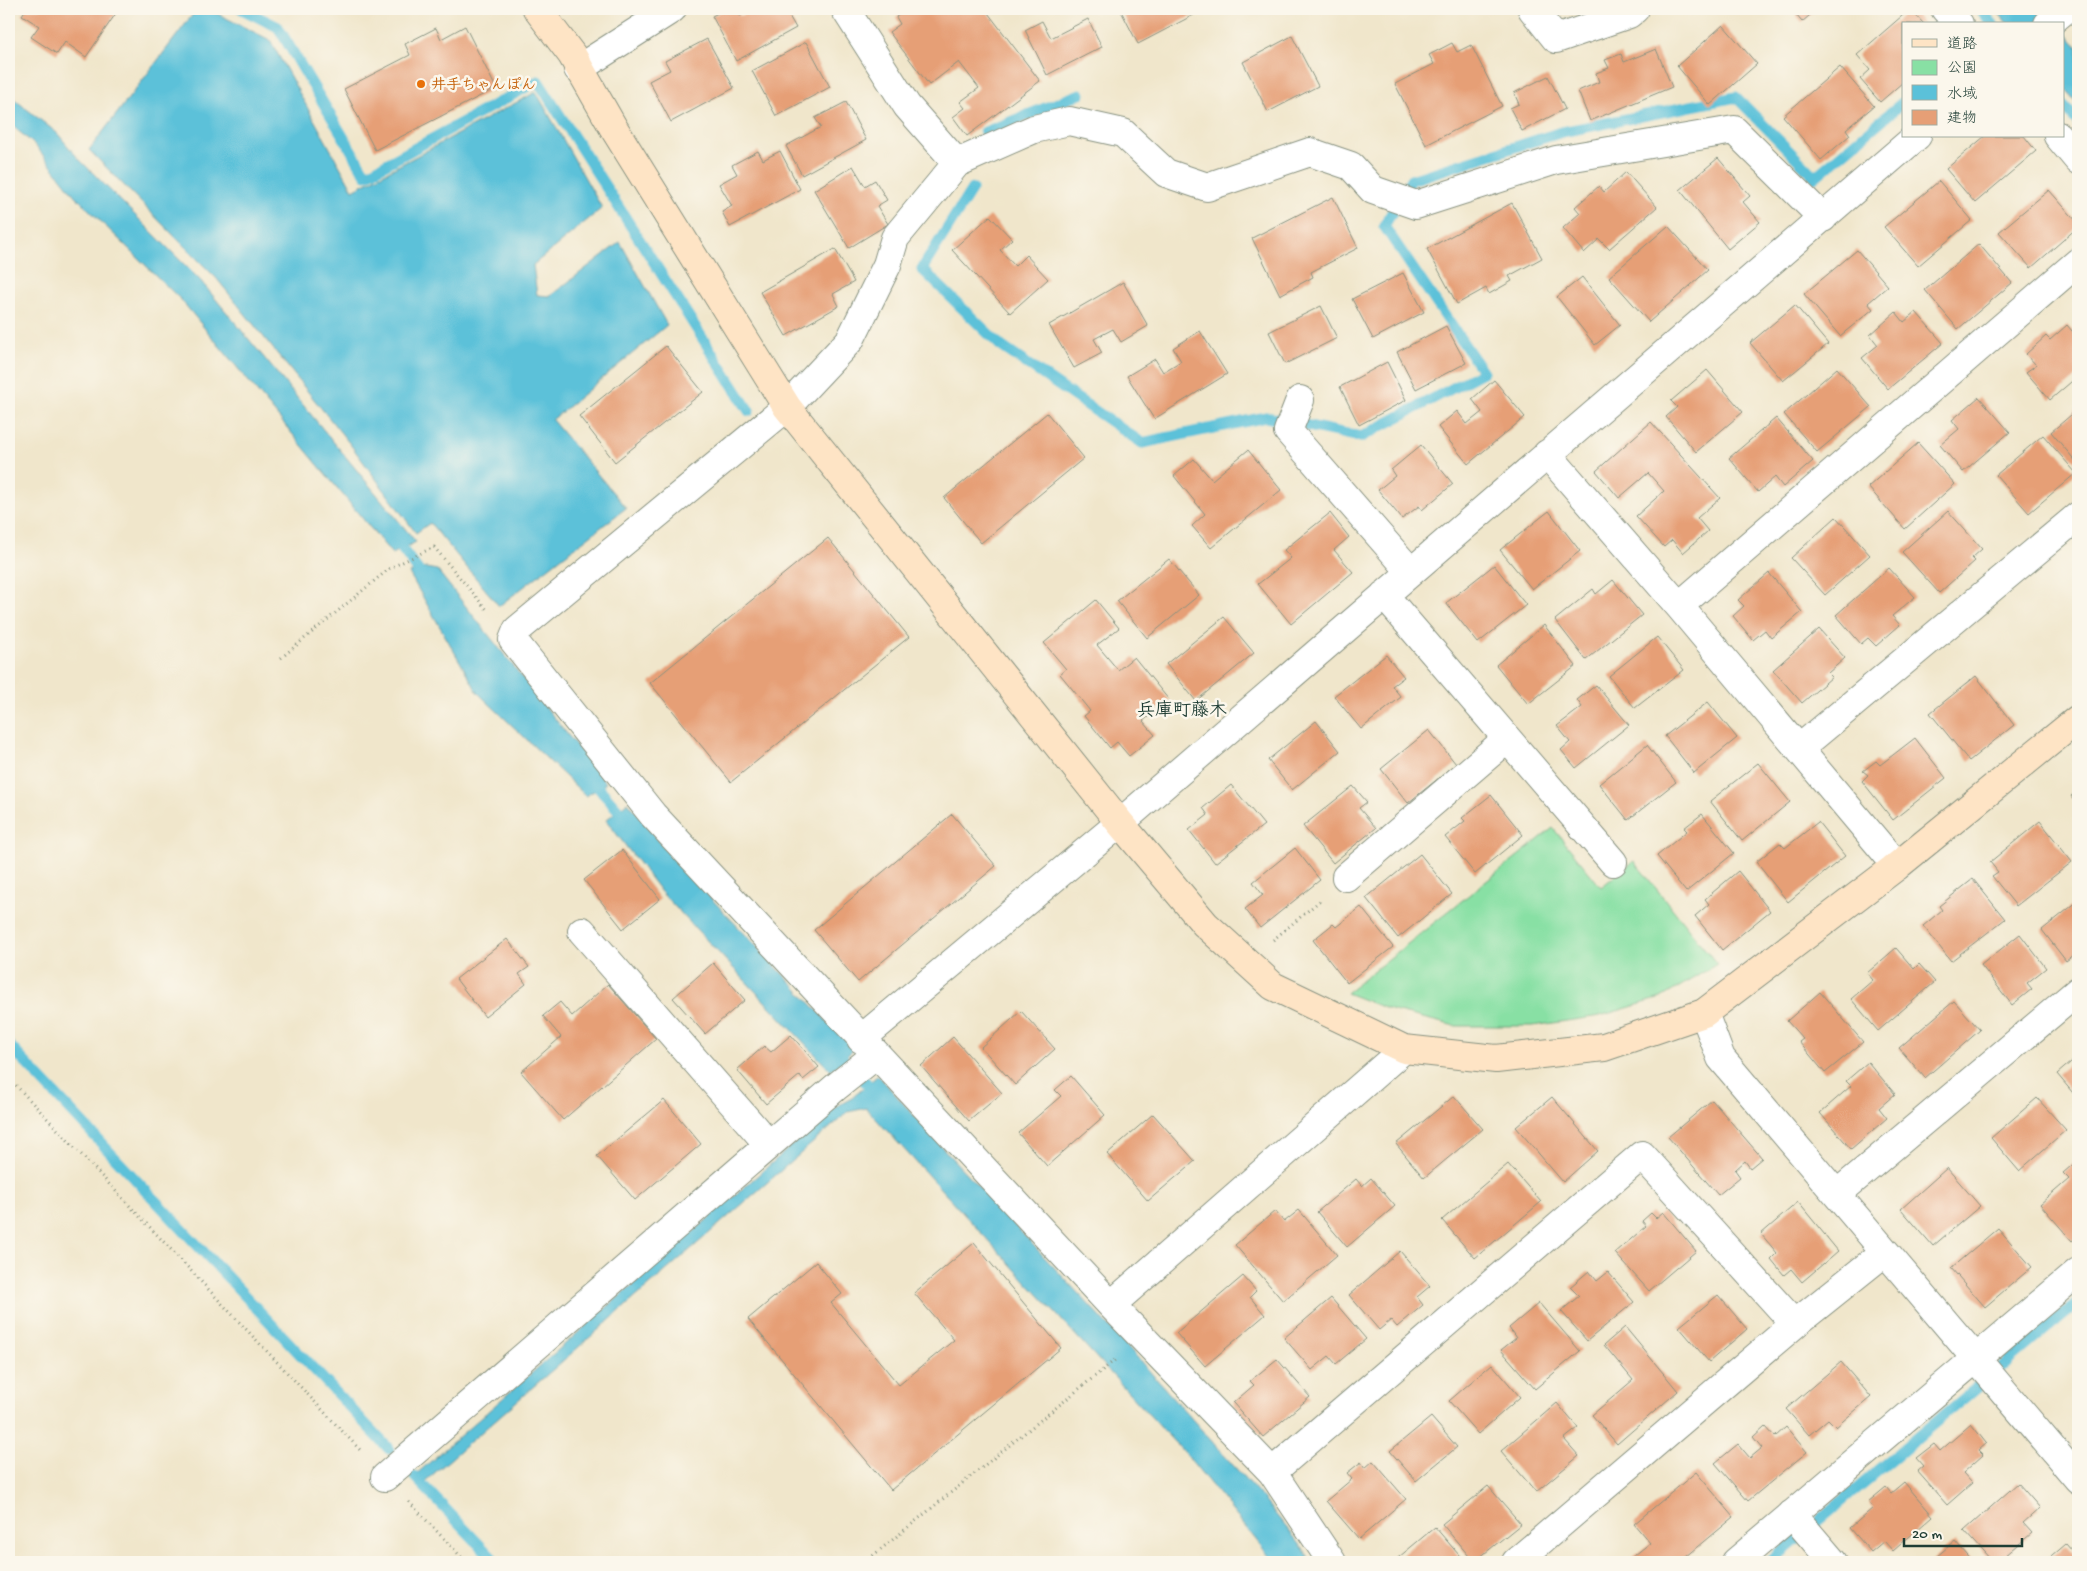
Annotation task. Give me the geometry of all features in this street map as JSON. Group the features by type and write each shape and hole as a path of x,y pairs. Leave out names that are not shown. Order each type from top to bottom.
{"street":[{"path":"537,9 572,55 578,69 788,407 1120,823 1205,924 1273,986 1404,1049 1496,1059 1604,1047 1704,1013 1897,866 2078,719"},
{"path":"578,69 672,9"},
{"path":"846,9 907,106 957,163"},
{"path":"1532,9 1556,39 1629,14 1635,9"},
{"path":"1945,9 1957,22"},
{"path":"2050,22 2066,9"},
{"path":"1332,1562 1272,1472 1111,1305 653,815 512,640 517,630 788,407 850,340 887,265 895,238 957,163 1034,129 1069,122 1123,133 1166,173 1207,187 1310,152 1351,166 1373,190 1416,205 1556,160 1734,130 1823,218"},
{"path":"385,1476 837,1086 868,1047 1120,823 1915,138"},
{"path":"2060,138 2078,160"},
{"path":"1679,606 2078,262"},
{"path":"1300,400 1288,431 1411,572"},
{"path":"1547,454 1800,748 1897,866"},
{"path":"1800,748 2078,516"},
{"path":"1384,596 1613,862"},
{"path":"1346,878 1508,739"},
{"path":"582,931 769,1145"},
{"path":"1837,1194 2078,991"},
{"path":"1704,1013 1721,1058 2078,1479"},
{"path":"1111,1305 1404,1049"},
{"path":"1272,1472 1642,1155 1795,1324"},
{"path":"1516,1562 1795,1324 1886,1252"},
{"path":"1736,1562 1802,1526 1985,1369 2078,1272"},
{"path":"1802,1526 1833,1562"}],"path":[{"path":"281,658 390,568 434,547 512,640"},
{"path":"1269,944 1346,878"},
{"path":"9,1078 466,1562"},
{"path":"865,1562 1101,1372"}],"green space":[{"path":"1553,828 1601,887 1634,861 1717,964 1661,998 1600,1016 1533,1026 1455,1026 1390,1010 1346,993"}],"water":[{"path":"197,9 208,9 270,40 353,190 536,92 602,208 533,265 537,295 550,296 620,242 667,325 552,420 626,508 499,606 430,523 416,533 350,444 217,279 89,150"},
{"path":"1995,9 2045,9 2056,22 2006,22"},
{"path":"2064,31 2078,47 2078,104 2064,88"},
{"path":"9,95 57,133 78,158 200,280 416,542 392,554 182,301 76,197 35,145 9,123"},
{"path":"426,568 437,570 606,783 586,796 478,693 409,573"},
{"path":"628,802 669,854 854,1049 831,1071 661,892 606,820"},
{"path":"878,1075 949,1155 1120,1338 1264,1500 1312,1562 1274,1562 1190,1459 866,1108 848,1112 423,1483 414,1476 837,1106 852,1098"}],"building":[{"path":"26,9 119,9 86,57 65,42 57,54 31,37 39,26 22,15"},
{"path":"726,9 736,9 740,16 753,9 785,9 796,28 736,61 712,16"},
{"path":"907,9 985,9 1040,81 967,136 953,117 965,108 960,102 979,88 959,62 929,85 889,32 900,24 896,17"},
{"path":"1120,9 1205,9 1138,44"},
{"path":"1791,9 1817,9 1802,22"},
{"path":"1910,9 1922,22 1902,22 1902,83 1880,102 1860,79 1870,70 1857,55"},
{"path":"1088,19 1102,47 1047,75 1025,30 1042,21 1051,38"},
{"path":"1723,25 1757,64 1710,105 1677,66"},
{"path":"465,26 496,88 375,150 344,89 410,55 405,44 436,28 441,39"},
{"path":"1292,36 1318,86 1268,112 1243,62"},
{"path":"707,39 734,88 671,122 649,81 670,70 665,61"},
{"path":"806,42 830,87 776,116 752,71"},
{"path":"1452,43 1457,52 1471,45 1502,106 1426,145 1395,84 1434,64 1429,55"},
{"path":"1656,49 1672,87 1590,121 1578,91 1599,82 1596,73 1609,68 1605,60 1621,54 1624,62"},
{"path":"1840,67 1874,106 1846,129 1850,135 1821,160 1783,116"},
{"path":"1548,76 1565,109 1522,131 1510,108 1519,104 1514,93"},
{"path":"846,102 866,140 802,175 786,146 821,127 815,118"},
{"path":"1983,138 2026,138 2036,151 1975,203 1946,169"},
{"path":"758,151 763,160 780,151 800,189 730,227 722,212 732,206 719,184 737,174 732,165"},
{"path":"1718,158 1750,196 1743,202 1760,222 1728,249 1680,190"},
{"path":"853,166 865,186 875,180 887,200 877,206 888,224 849,248 814,190"},
{"path":"1626,172 1657,207 1609,249 1599,239 1584,253 1563,228 1580,213 1575,207 1599,186 1604,192"},
{"path":"1939,181 1972,220 1918,266 1884,227"},
{"path":"2049,190 2078,223 2078,227 2031,268 1999,232"},
{"path":"1333,197 1358,248 1311,272 1313,277 1280,295 1252,238"},
{"path":"1512,203 1542,258 1509,276 1512,281 1489,294 1486,288 1457,304 1427,249"},
{"path":"990,216 1012,239 1000,250 1015,266 1026,255 1048,279 1010,313 952,250"},
{"path":"1668,226 1708,270 1649,322 1609,277"},
{"path":"1979,244 2012,283 1958,329 1925,290"},
{"path":"835,249 854,282 833,294 839,306 786,336 760,292"},
{"path":"1857,250 1888,286 1868,303 1873,309 1840,336 1804,294"},
{"path":"1403,273 1424,312 1373,339 1352,299"},
{"path":"1582,277 1620,325 1595,345 1557,297"},
{"path":"1123,282 1148,326 1121,342 1113,329 1094,339 1102,353 1074,368 1049,325"},
{"path":"1795,305 1828,344 1783,381 1750,343"},
{"path":"1321,306 1337,338 1285,364 1269,332"},
{"path":"1896,312 1904,322 1916,312 1943,343 1888,389 1862,358 1878,345 1870,335"},
{"path":"2067,325 2078,338 2078,376 2050,400 2026,372 2036,365 2026,354 2046,336 2050,340"},
{"path":"1446,326 1466,363 1416,389 1397,352"},
{"path":"1200,331 1227,374 1154,419 1127,376 1155,359 1163,372 1181,361 1173,348"},
{"path":"666,346 703,392 615,462 579,416"},
{"path":"1387,362 1406,400 1359,425 1340,387"},
{"path":"1837,368 1871,407 1817,452 1784,414"},
{"path":"1707,370 1743,412 1696,452 1666,417 1677,407 1671,401"},
{"path":"1494,380 1525,417 1468,464 1438,427 1457,411 1467,424 1482,412 1472,399"},
{"path":"1979,397 2010,432 1963,472 1940,445 1959,429 1952,420"},
{"path":"2078,409 2078,464 2051,432"},
{"path":"1047,413 1084,458 981,543 944,498"},
{"path":"1776,418 1813,461 1783,487 1775,477 1758,492 1729,458"},
{"path":"1651,422 1720,498 1697,518 1708,531 1683,553 1672,540 1664,547 1636,516 1664,491 1648,473 1619,498 1596,471"},
{"path":"2043,435 2076,473 2029,513 1996,475"},
{"path":"1918,443 1955,484 1905,529 1868,487"},
{"path":"1421,445 1453,484 1422,510 1419,506 1402,519 1378,490 1395,476 1391,470"},
{"path":"1248,450 1281,490 1211,548 1192,526 1205,514 1174,476 1194,459 1212,480"},
{"path":"1549,511 1580,551 1532,589 1500,550"},
{"path":"1948,511 1982,549 1972,558 1975,561 1939,593 1902,552"},
{"path":"1330,513 1349,537 1334,550 1353,572 1291,624 1258,584 1291,558 1284,550"},
{"path":"1836,517 1870,555 1825,595 1791,558"},
{"path":"828,538 909,637 731,782 650,683"},
{"path":"1169,559 1199,595 1147,638 1117,601"},
{"path":"1494,565 1526,605 1478,643 1446,603"},
{"path":"1889,568 1915,597 1892,616 1900,625 1876,646 1868,638 1861,644 1836,615"},
{"path":"1769,573 1802,612 1771,638 1765,630 1753,640 1733,616 1744,606 1738,600"},
{"path":"1613,580 1642,615 1586,660 1555,620 1593,589 1596,594"},
{"path":"1096,600 1119,628 1097,645 1118,670 1134,657 1169,700 1143,721 1155,735 1129,756 1117,742 1110,748 1084,716 1090,711 1060,674 1066,669 1044,643"},
{"path":"1224,617 1254,653 1196,701 1166,664"},
{"path":"1544,625 1576,666 1528,704 1496,665"},
{"path":"1819,629 1845,658 1828,673 1832,677 1802,703 1773,670"},
{"path":"1657,637 1684,670 1635,708 1609,676"},
{"path":"1386,655 1404,677 1392,686 1401,697 1361,729 1334,696"},
{"path":"1976,676 2014,725 1969,761 1930,713"},
{"path":"1596,685 1629,725 1576,768 1561,750 1570,742 1557,726 1582,707 1577,700"},
{"path":"1708,702 1737,738 1694,773 1665,736"},
{"path":"1316,721 1340,751 1292,790 1268,760"},
{"path":"1429,730 1456,764 1408,803 1381,769"},
{"path":"1915,738 1946,778 1893,820 1862,781 1868,775 1863,771 1876,761 1880,765"},
{"path":"1647,745 1676,782 1628,820 1599,784"},
{"path":"1758,763 1790,802 1742,841 1710,801"},
{"path":"1231,785 1264,825 1215,863 1189,830 1208,815 1203,808"},
{"path":"1353,786 1367,802 1359,808 1376,828 1333,863 1303,826"},
{"path":"2078,790 2078,805 2071,796"},
{"path":"1491,795 1523,835 1475,874 1445,837 1465,821 1462,818"},
{"path":"952,814 996,866 858,982 814,930"},
{"path":"1702,814 1734,853 1686,892 1657,856 1687,831 1684,828"},
{"path":"2040,821 2072,862 2016,906 1992,876 1998,872 1990,862"},
{"path":"1818,822 1845,856 1788,902 1756,862 1780,843 1785,848"},
{"path":"1295,848 1320,880 1260,928 1245,909 1263,895 1253,882"},
{"path":"622,850 660,899 623,929 584,880"},
{"path":"1420,854 1452,894 1398,938 1366,898"},
{"path":"1738,871 1770,911 1722,950 1695,916 1709,904 1705,899"},
{"path":"1973,879 2005,919 1951,961 1923,926 1942,910 1939,906"},
{"path":"2078,901 2078,952 2066,961 2042,930"},
{"path":"1361,907 1393,947 1347,983 1313,940 1333,924 1336,927"},
{"path":"2020,934 2046,968 2027,983 2032,989 2012,1005 1981,965"},
{"path":"507,939 529,967 519,974 526,984 485,1017 456,979"},
{"path":"1896,948 1914,969 1919,964 1935,982 1878,1031 1851,999 1873,980 1867,973"},
{"path":"713,963 745,1000 705,1034 673,998"},
{"path":"608,984 656,1039 563,1120 521,1072 561,1037 543,1016 560,1002 572,1016"},
{"path":"1820,992 1863,1042 1825,1073 1799,1042 1803,1039 1787,1021"},
{"path":"1954,1001 1980,1030 1925,1078 1899,1048"},
{"path":"1021,1011 1055,1049 1015,1085 981,1047"},
{"path":"791,1035 819,1067 803,1080 800,1075 766,1104 737,1070 764,1046 771,1052"},
{"path":"953,1037 1002,1093 969,1121 921,1066"},
{"path":"2078,1056 2078,1099 2057,1074"},
{"path":"1868,1062 1895,1094 1879,1108 1887,1118 1851,1149 1820,1113 1851,1086 1846,1081"},
{"path":"1071,1076 1105,1115 1047,1166 1018,1133 1061,1096 1055,1090"},
{"path":"1454,1096 1483,1129 1424,1178 1396,1144"},
{"path":"1552,1097 1598,1151 1563,1182 1516,1127"},
{"path":"2037,1098 2066,1130 2019,1171 1991,1138"},
{"path":"664,1100 701,1144 635,1200 597,1156"},
{"path":"1712,1100 1762,1158 1750,1168 1745,1161 1735,1170 1740,1177 1718,1195 1668,1137"},
{"path":"1153,1114 1195,1161 1148,1201 1107,1154"},
{"path":"2078,1160 2078,1236 2072,1241 2040,1204 2069,1179 2063,1173"},
{"path":"1508,1164 1541,1202 1475,1258 1442,1220"},
{"path":"1947,1168 1980,1206 1933,1246 1901,1209"},
{"path":"1371,1178 1395,1206 1347,1247 1317,1212 1356,1179 1362,1186"},
{"path":"1798,1202 1838,1251 1802,1282 1791,1269 1784,1275 1771,1259 1777,1253 1761,1234"},
{"path":"1299,1210 1337,1255 1283,1301 1235,1245 1275,1211 1284,1222"},
{"path":"1663,1212 1696,1251 1649,1291 1615,1253 1646,1226 1642,1221 1651,1213 1656,1218"},
{"path":"1998,1228 2032,1267 1985,1307 1951,1268"},
{"path":"974,1243 1061,1348 891,1490 748,1319 816,1262 842,1294 831,1303 899,1385 954,1340 914,1293"},
{"path":"1400,1251 1430,1286 1417,1297 1423,1305 1397,1327 1391,1320 1379,1330 1349,1295"},
{"path":"1589,1271 1597,1281 1608,1272 1634,1302 1587,1341 1561,1311 1579,1296 1570,1287"},
{"path":"1243,1276 1256,1291 1250,1297 1265,1315 1205,1366 1176,1333"},
{"path":"1718,1295 1747,1329 1709,1362 1679,1327"},
{"path":"1331,1298 1366,1339 1336,1364 1329,1356 1312,1370 1284,1338"},
{"path":"1539,1303 1580,1351 1535,1389 1501,1350 1516,1338 1509,1328"},
{"path":"1625,1327 1678,1391 1617,1444 1592,1415 1633,1380 1604,1345"},
{"path":"1277,1359 1310,1397 1263,1437 1233,1403 1254,1385 1250,1381"},
{"path":"1841,1362 1871,1397 1836,1427 1828,1419 1809,1435 1786,1409"},
{"path":"1492,1364 1520,1397 1478,1434 1449,1401"},
{"path":"1557,1403 1578,1428 1564,1439 1579,1456 1536,1492 1501,1451"},
{"path":"1431,1417 1457,1447 1416,1481 1390,1451"},
{"path":"1971,1424 1986,1443 1978,1450 1983,1455 1963,1473 1972,1483 1947,1505 1917,1471 1923,1466 1916,1458 1934,1444 1940,1451"},
{"path":"1765,1426 1775,1437 1786,1427 1807,1452 1748,1501 1715,1463 1738,1444 1750,1458 1762,1448 1753,1437"},
{"path":"1373,1461 1406,1499 1359,1539 1326,1501 1352,1479 1347,1473 1361,1462 1365,1468"},
{"path":"1696,1472 1734,1517 1680,1562 1633,1562 1630,1559 1650,1543 1634,1524"},
{"path":"1904,1482 1933,1516 1893,1551 1884,1541 1871,1552 1850,1528 1873,1508 1868,1502 1886,1487 1891,1493"},
{"path":"2018,1483 2040,1508 2023,1523 2032,1533 1998,1562 1992,1562 1964,1531"},
{"path":"1488,1486 1521,1524 1474,1562 1442,1524"},
{"path":"1435,1527 1465,1562 1393,1562"},
{"path":"1955,1541 1973,1562 1930,1562"},
{"path":"2066,1544 2078,1558 2078,1562 2045,1562"}],"waterway":[{"path":"242,9 278,27 366,175 538,81 749,411"},
{"path":"1980,9 1991,22"},
{"path":"985,132 1080,94"},
{"path":"972,189 922,269 1001,346 1142,443 1266,417 1361,437 1483,372 1384,226 1411,180 1562,132 1736,97 1815,177 1902,103"},
{"path":"2064,106 2078,122"},
{"path":"393,537 427,582"},
{"path":"589,777 628,821"},
{"path":"9,1045 389,1449"},
{"path":"833,1048 877,1094"},
{"path":"1770,1562 2078,1302"},
{"path":"414,1476 496,1562"}],"place":[{"name":"井手ちゃんぽん","path":"421,84"}],"district":[{"name":"兵庫町藤木","path":"1182,709"}]}
